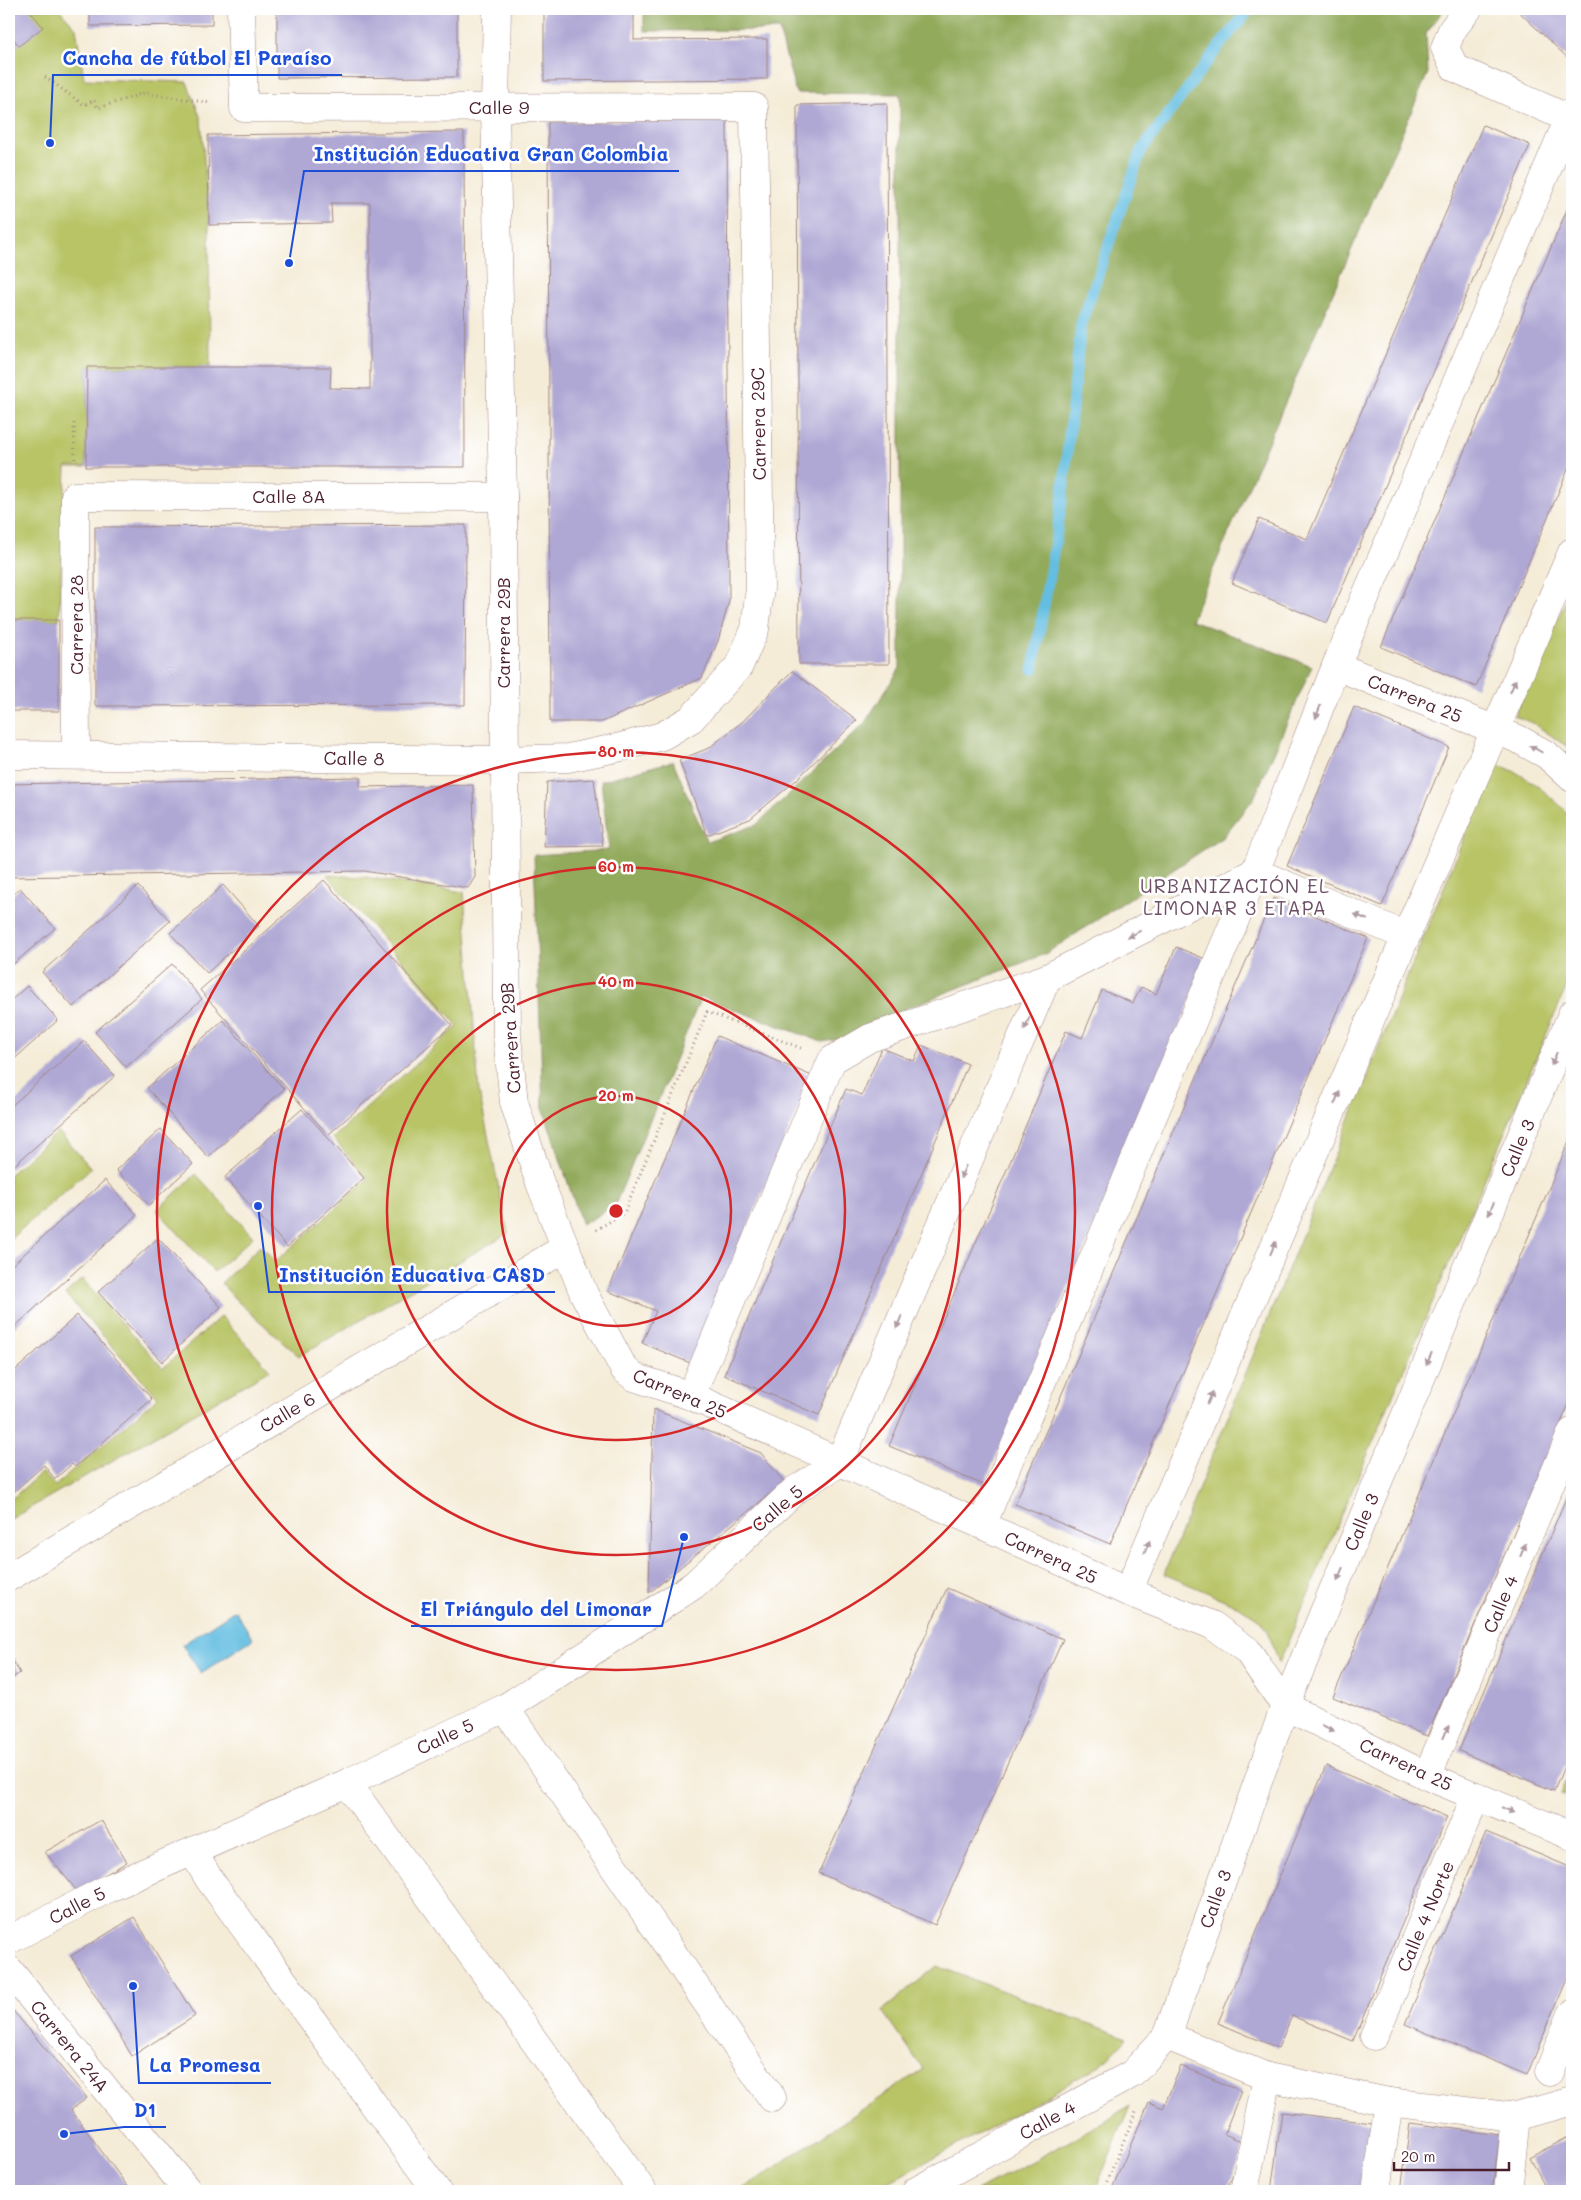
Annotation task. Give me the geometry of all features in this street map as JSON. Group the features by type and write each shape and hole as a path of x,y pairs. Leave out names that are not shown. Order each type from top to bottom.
{"street":[{"path":"242,9 244,108"},
{"name":"Carrera 29B","path":"497,9 496,108 503,497 507,1037 514,1102 540,1183 565,1248"},
{"path":"982,1524 1255,872 1336,666 1571,119 1455,68 1445,48 1452,30 1468,9"},
{"name":"Calle 9","path":"244,108 754,107"},
{"name":"Carrera 29C","path":"691,719 739,666 755,629 760,588 754,107"},
{"name":"Calle 8A","path":"75,496 503,497"},
{"name":"Carrera 28","path":"75,496 76,755"},
{"path":"1128,1592 1406,936 1572,552"},
{"name":"Carrera 25","path":"1336,666 1518,739 1547,755 1572,778"},
{"name":"Calle 8","path":"9,755 504,760 568,758 662,736 691,719"},
{"path":"691,1396 832,1060 870,1038 1047,978 1255,872 1406,936"},
{"path":"839,1463 1047,978"},
{"name":"Calle 3","path":"1166,2036 1285,1706 1572,1014"},
{"name":"Carrera 25","path":"565,1248 584,1294 624,1369 634,1377 691,1396 839,1463 982,1524 1128,1592 1212,1625 1247,1650 1285,1706 1427,1776 1572,1836"},
{"name":"Calle 6","path":"9,1577 565,1248"},
{"name":"Calle 4","path":"1427,1776 1572,1432"},
{"name":"Calle 5","path":"9,1940 107,1889 347,1783 505,1708 694,1585 795,1490 839,1463"},
{"path":"505,1708 772,2098"},
{"path":"347,1783 643,2191"},
{"name":"Calle 4 Norte","path":"1374,2036 1476,1796"},
{"path":"193,1852 209,1879 437,2191"},
{"name":"Carrera 24A","path":"9,1970 188,2191"},
{"path":"1549,2072 1572,2014"},
{"path":"1166,2036 1267,2077 1389,2102 1516,2117 1572,2101"},
{"name":"Calle 4","path":"916,2191 1132,2074 1166,2036"},
{"path":"1244,2191 1267,2077"},
{"path":"1376,2191 1389,2102"},
{"path":"1508,2191 1516,2117"}],"path":[{"path":"45,76 84,105 94,100 98,108 144,93 244,108"},
{"path":"565,1248 624,1213 707,1012 832,1060"},
{"path":"1103,2191 1140,2100 1132,2074"}],"green space":[{"path":"9,9 59,9 76,28 84,79 187,82 201,119 209,225 210,367 87,367 86,467 66,467 59,620 9,621"},
{"path":"644,9 1444,9 1426,34 1428,73 1191,620 1312,666 1254,798 1223,837 1045,954 871,1022 845,1038 822,1042 701,997 615,1205 582,1225 543,1108 534,855 609,850 601,781 673,761 707,842 756,825 864,724 900,668 900,94 796,93 779,30 644,31"},
{"path":"1572,587 1572,750 1533,723 1514,716"},
{"path":"1494,764 1505,767 1526,778 1556,802 1572,818 1572,974 1279,1663 1266,1631 1260,1621 1254,1616 1200,1589 1164,1574"},
{"path":"327,875 365,877 464,892 479,1092 508,1233 299,1356 237,1301 221,1283 260,1246 276,1261 368,1179 333,1138 458,1026"},
{"path":"58,1131 91,1168 9,1240 9,1175"},
{"path":"196,1174 253,1237 214,1272 157,1210"},
{"path":"82,1279 163,1368 221,1316 270,1370 9,1520 9,1501 42,1472 55,1486 158,1397 65,1294"},
{"path":"1572,1768 1572,1799 1561,1794"},
{"path":"937,1966 1127,2038 1103,2063 1034,2104 872,2191 742,2191 923,2069 882,2011"},
{"path":"1130,2105 1095,2191 977,2191 1094,2128"}],"water":[{"path":"235,1610 253,1639 201,1673 182,1645"}],"building":[{"path":"9,9 28,9 43,27 19,46 9,33"},
{"path":"90,9 212,9 212,25 90,26"},
{"path":"277,9 457,9 457,77 277,78"},
{"path":"544,9 634,9 634,40 767,39 767,79 544,81"},
{"path":"1516,9 1572,9 1572,62 1555,46"},
{"path":"887,103 889,664 799,664 797,105"},
{"path":"727,121 729,601 718,641 702,678 602,722 550,722 548,122"},
{"path":"1483,125 1530,145 1327,623 1232,583 1259,519 1307,539"},
{"path":"464,132 465,467 86,467 87,367 331,367 330,388 370,389 370,203 331,203 332,223 209,225 208,135"},
{"path":"1572,198 1572,460 1476,687 1381,647"},
{"path":"466,525 465,705 95,706 95,527"},
{"path":"9,620 59,620 59,711 9,711"},
{"path":"792,671 857,720 794,782 750,819 707,835 679,760 709,748 742,722"},
{"path":"1354,707 1449,747 1382,906 1287,866"},
{"path":"360,777 360,787 473,785 475,877 468,888 364,871 9,877 9,784"},
{"path":"594,779 603,846 544,847 547,782"},
{"path":"324,880 452,1025 328,1135 200,990"},
{"path":"223,885 259,926 207,973 170,933"},
{"path":"138,886 170,921 73,1007 42,972"},
{"path":"20,888 55,928 9,968 9,898"},
{"path":"1273,898 1368,938 1110,1544 1015,1504"},
{"path":"1176,947 1208,960 984,1485 889,1446 1066,1031 1082,1038 1102,990 1133,1003 1141,987 1156,994"},
{"path":"172,964 202,999 126,1067 95,1032"},
{"path":"27,986 58,1020 9,1064 9,1002"},
{"path":"223,1020 284,1089 208,1157 147,1088"},
{"path":"717,1036 812,1076 690,1363 642,1343 656,1311 608,1291"},
{"path":"84,1041 115,1076 9,1170 9,1108"},
{"path":"921,1045 968,1064 819,1415 724,1375 846,1089 862,1095 882,1048 914,1061"},
{"path":"302,1109 364,1178 287,1247 225,1177"},
{"path":"161,1129 193,1164 149,1205 116,1170"},
{"path":"1572,1134 1572,1397 1427,1736 1333,1697"},
{"path":"105,1180 137,1215 9,1332 9,1268"},
{"path":"158,1238 221,1307 162,1362 98,1292"},
{"path":"77,1315 152,1399 75,1467 72,1464 55,1479 44,1465 9,1496 9,1399 12,1396 9,1393 9,1376"},
{"path":"653,1409 761,1453 784,1482 649,1593"},
{"path":"1572,1484 1572,1747 1554,1791 1459,1751"},
{"path":"947,1588 1063,1639 935,1925 819,1873"},
{"path":"9,1654 20,1673 9,1680"},
{"path":"1326,1766 1447,1817 1353,2041 1292,2016 1278,2048 1218,2023"},
{"path":"101,1820 127,1862 77,1891 45,1852"},
{"path":"1486,1832 1572,1868 1572,1967 1527,2075 1405,2024"},
{"path":"134,1917 195,2016 132,2056 71,1956"},
{"path":"9,2006 87,2098 71,2110 131,2191 10,2191"},
{"path":"1181,2066 1241,2091 1224,2134 1246,2143 1226,2191 1111,2191 1149,2102 1163,2108"},
{"path":"1282,2112 1372,2123 1363,2191 1271,2191"},
{"path":"1410,2123 1500,2135 1492,2191 1401,2191"},
{"path":"1570,2136 1572,2140 1572,2191 1548,2191 1530,2158"}],"waterway":[{"path":"1033,669 1062,502 1081,324 1141,151 1220,45 1250,9"}],"place":[{"name":"Cancha de fútbol El Paraíso","path":"50,143"},
{"name":"Institución Educativa Gran Colombia","path":"289,263"},
{"name":"Institución Educativa CASD","path":"258,1206"},
{"name":"El Triángulo del Limonar","path":"684,1537"},
{"name":"La Promesa","path":"133,1986"},
{"name":"D1","path":"64,2134"}],"district":[{"name":"URBANIZACIÓN EL LIMONAR 3 ETAPA","path":"1235,896"}]}
